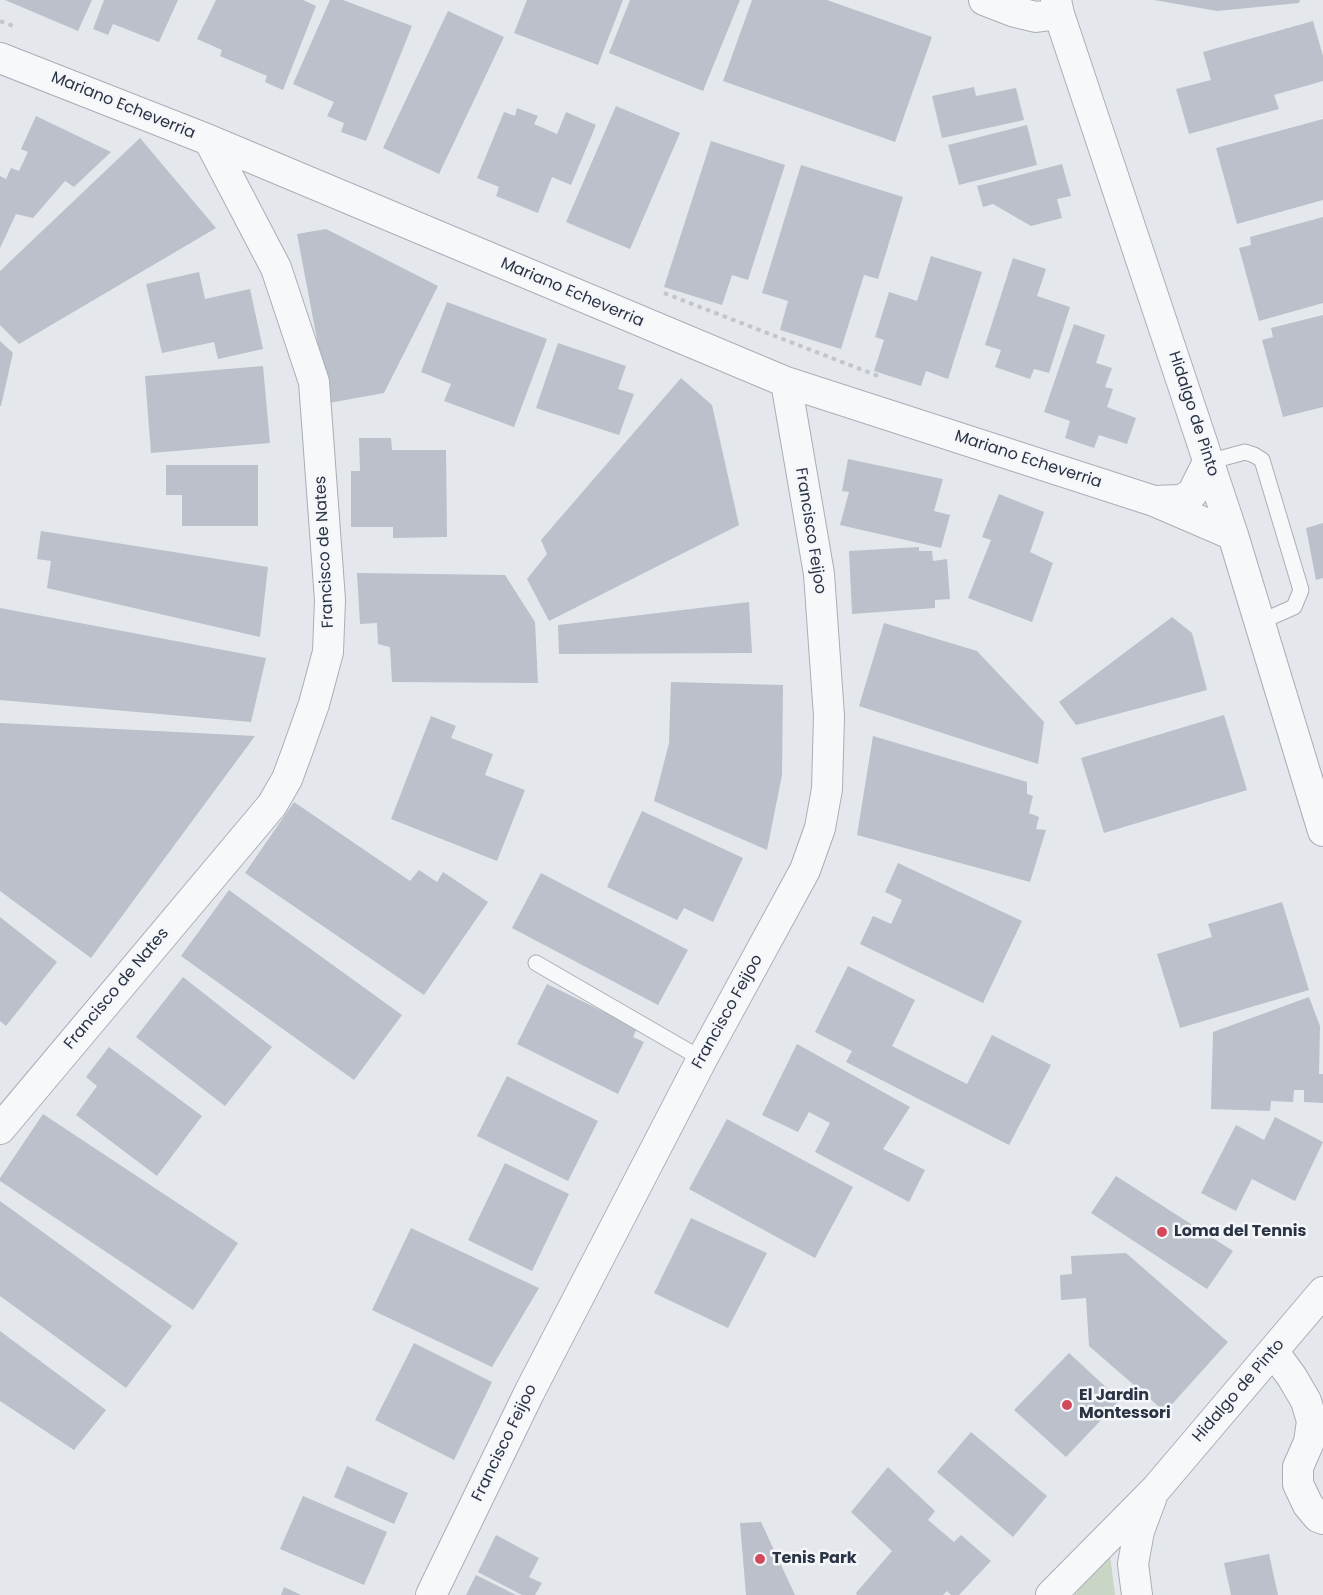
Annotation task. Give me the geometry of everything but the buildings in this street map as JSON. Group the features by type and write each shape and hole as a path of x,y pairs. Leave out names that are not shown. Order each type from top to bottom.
{"street":[{"path":"984,0 1036,17 1057,7"},
{"name":"Hidalgo de Pinto","path":"1057,7 1233,535 1323,831"},
{"name":"Mariano Echeverria","path":"0,58 208,140 786,382 1154,501 1233,535"},
{"name":"Francisco de Nates","path":"0,1129 272,805 297,752 314,704 328,652 330,600 314,382 276,268 208,140"},
{"name":"Francisco Feijoo","path":"431,1595 529,1393 702,1059 805,870 820,828 827,789 830,716 819,574 786,382"},
{"name":"Mariano Echeverria","path":"1154,501 1181,501 1192,494 1209,462"},
{"name":"Hidalgo de Pinto","path":"1051,1595 1156,1489 1323,1292"},
{"path":"1274,1351 1306,1401 1312,1421 1309,1442 1298,1467 1298,1484 1308,1505 1318,1517 1323,1519"},
{"name":"Hidalgo de Pinto","path":"1137,1595 1133,1564 1139,1531 1156,1489"}],"lane":[{"path":"1209,462 1245,452 1262,460 1300,590 1294,607 1260,622"},
{"path":"536,963 702,1059"}],"path":[{"path":"0,21 22,30"},
{"path":"654,290 887,379"}],"green space":[{"path":"1110,1555 1115,1595 1074,1595"}],"place":[{"name":"Loma del Tennis","path":"1162,1232"},
{"name":"El Jardin Montessori","path":"1067,1405"},
{"name":"Tenis Park","path":"760,1559"}]}
